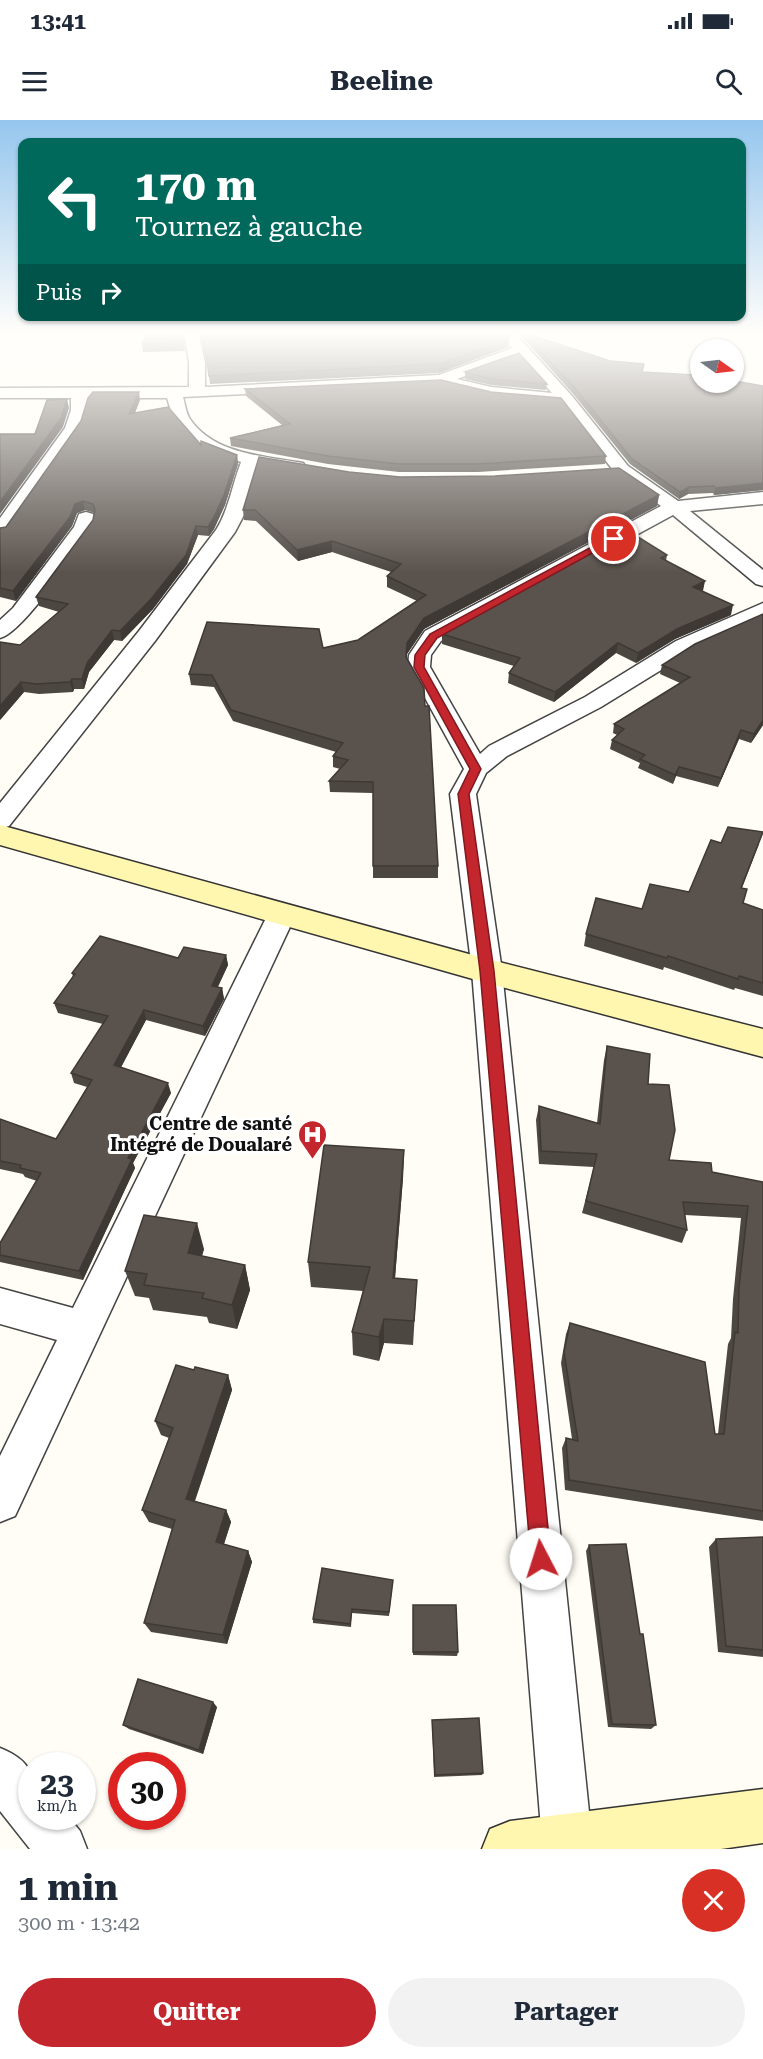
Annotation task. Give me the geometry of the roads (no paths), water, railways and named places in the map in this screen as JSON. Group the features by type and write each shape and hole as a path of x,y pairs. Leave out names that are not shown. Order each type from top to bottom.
{"street":[{"path":"0,531 73,428 78,412"},
{"path":"179,412 181,419 198,436 219,450 251,459 315,470"},
{"path":"576,412 622,470 674,507 763,580"},
{"path":"0,820 147,636 225,532 236,513 240,489 251,459"},
{"path":"599,471 622,470"},
{"path":"476,769 419,667 420,655 434,636 674,507 763,498"},
{"path":"0,632 20,612 83,528 86,518"},
{"path":"567,1841 487,971 464,794 476,769 498,751 593,702 684,646 758,614 763,609"},
{"path":"0,835 487,971 763,1043"},
{"path":"0,1501 282,914"},
{"path":"0,1306 83,1329"},
{"path":"0,1772 18,1794"},
{"path":"510,1849 567,1841 742,1828"},
{"path":"47,1830 62,1849"}],"place":[{"name":"Centre de santé Intégré de Doualaré","path":"313,1160"}]}
